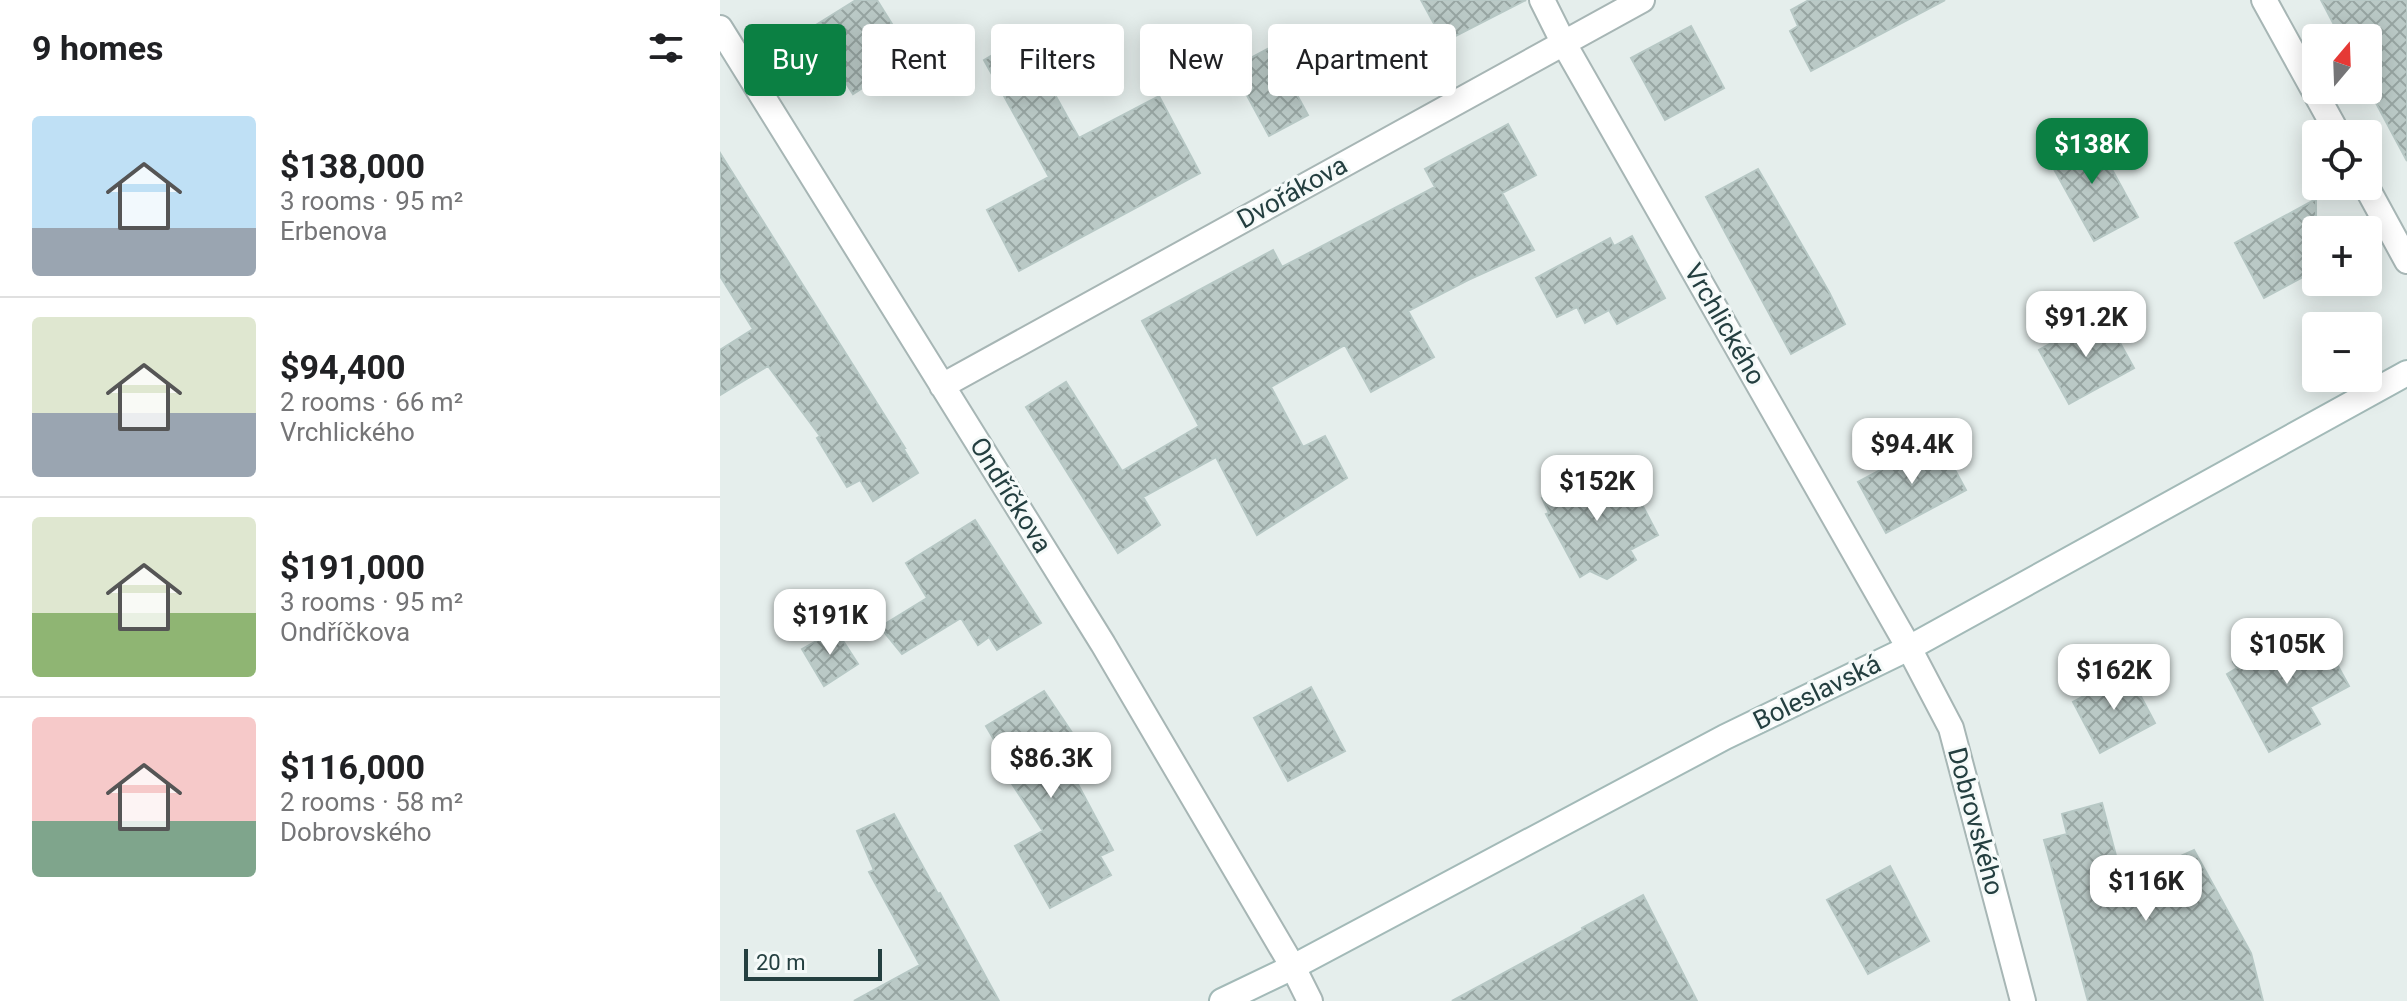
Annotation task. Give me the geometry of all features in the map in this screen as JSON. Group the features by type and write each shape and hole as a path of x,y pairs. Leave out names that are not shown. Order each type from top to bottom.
{"street":[{"name":"Vrchlického","path":"1542,0 1563,42 1909,648"},
{"name":"Dvořákova","path":"942,386 1642,0"},
{"path":"2264,0 2330,120"},
{"name":"Ondříčkova","path":"720,28 1103,644 1310,1001"},
{"path":"2374,200 2407,261"},
{"name":"Boleslavská","path":"1222,1001 1293,967 1725,737 1909,648 2407,373"},
{"name":"Dobrovského","path":"1909,648 1951,728 2023,1001"}],"building":[{"path":"856,0 877,0 892,24 862,24 862,88 853,94 846,83 846,24 817,24"},
{"path":"1421,0 1526,0 1456,36 1456,24 1434,24"},
{"path":"1809,0 1945,0 1811,71 1790,31 1798,26 1791,10"},
{"path":"2321,0 2407,0 2407,161 2377,104 2382,104 2382,24 2334,24"},
{"path":"1691,26 1724,88 1665,120 1631,58"},
{"path":"1268,49 1268,96 1298,96 1308,115 1269,136 1247,96 1252,96 1252,57"},
{"path":"991,56 991,73 984,60"},
{"path":"1004,96 1056,96 1079,138 1159,96 1200,173 1019,271 987,210 1049,177"},
{"path":"1508,124 1536,175 1502,193 1534,250 1408,311 1434,357 1371,392 1345,345 1271,387 1303,447 1325,436 1347,478 1257,535 1216,457 1143,497 1160,525 1118,553 1026,407 1066,382 1122,471 1199,426 1142,321 1273,250 1282,267 1435,187 1425,169"},
{"path":"2091,131 2138,217 2094,241 2046,155"},
{"path":"720,153 918,473 873,501 860,480 847,487 817,438 820,436 768,366 720,395 720,350 753,329 720,276"},
{"path":"1758,169 1845,324 1791,354 1706,197"},
{"path":"2316,200 2316,216 2302,216 2302,278 2264,298 2235,243"},
{"path":"1632,236 1665,298 1617,324 1609,310 1585,323 1577,307 1557,317 1536,278 1610,238 1614,246"},
{"path":"2104,314 2134,368 2069,404 2039,350"},
{"path":"1938,439 1966,490 1886,533 1858,482"},
{"path":"1599,461 1624,506 1638,497 1658,535 1630,550 1636,560 1607,579 1590,571 1580,577 1546,514 1549,513 1542,498 1570,484 1567,478"},
{"path":"975,520 1041,623 997,650 989,637 978,645 961,618 902,654 880,627 927,598 906,563"},
{"path":"2316,626 2349,686 2310,707 2320,724 2269,752 2227,674 2237,668 2233,662 2276,639 2280,645"},
{"path":"836,630 858,664 824,686 802,649"},
{"path":"2128,672 2155,723 2100,753 2073,702"},
{"path":"1311,687 1345,751 1288,781 1254,718"},
{"path":"1044,691 1083,749 1065,760 1113,850 1100,856 1111,875 1050,908 1015,846 1043,831 999,764 1006,760 986,726"},
{"path":"2102,803 2123,882 2194,850 2251,953 2263,1001 2088,1001 2044,840 2067,834 2062,814"},
{"path":"894,814 999,1001 854,1001 920,965 869,872 874,870 857,831"},
{"path":"1890,866 1929,941 1868,974 1827,900"},
{"path":"1643,895 1697,1001 1452,1001 1583,930"}]}
